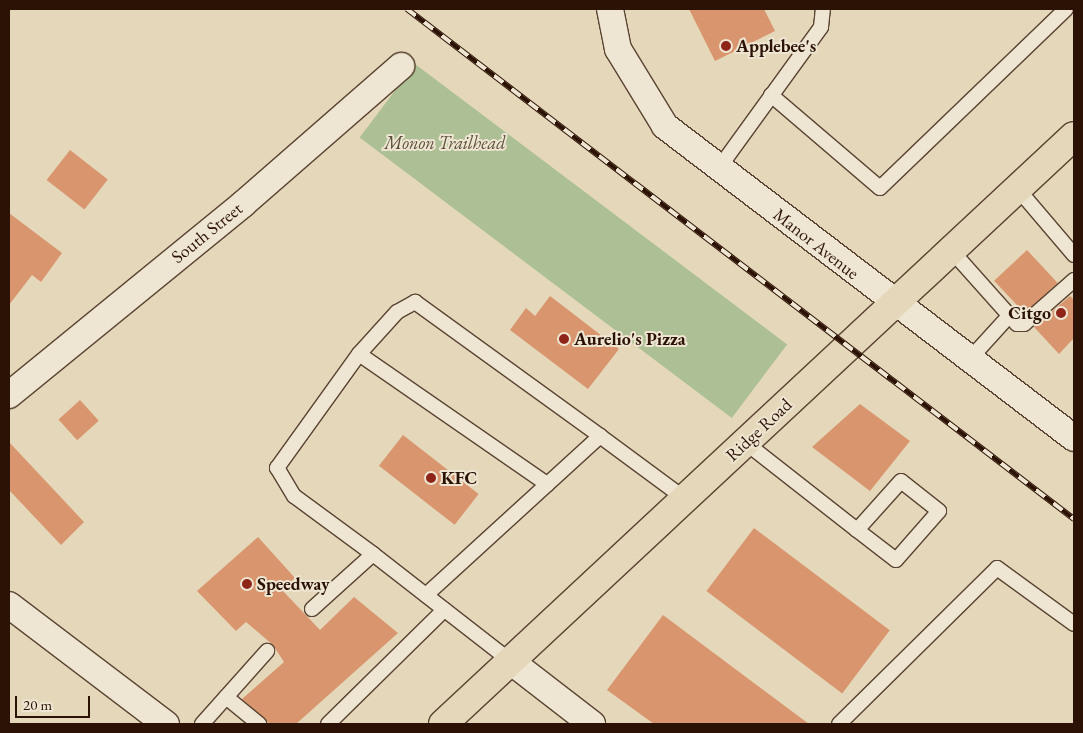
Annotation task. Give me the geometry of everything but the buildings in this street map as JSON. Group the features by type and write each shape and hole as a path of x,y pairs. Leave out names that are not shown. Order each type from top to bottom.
{"main road":[{"name":"Ridge Road","path":"443,724 513,663 893,303 1074,136"}],"street":[{"name":"Manor Avenue","path":"610,9 618,49 665,126 968,361 1074,438"},
{"name":"South Street","path":"9,394 243,204 401,66"},
{"path":"9,605 158,722"},
{"path":"513,663 588,723"}],"lane":[{"path":"718,168 821,28 823,9"},
{"path":"771,95 880,188 1066,9"},
{"path":"1018,188 1074,256"},
{"path":"951,250 1009,316 1024,324 1074,280"},
{"path":"513,663 373,554 294,496 277,468 359,354 397,312 416,302 685,499"},
{"path":"968,361 1009,316"},
{"path":"359,354 547,484"},
{"path":"426,595 600,436"},
{"path":"746,443 857,530 896,560 939,511 900,481 857,530"},
{"path":"312,609 373,554"},
{"path":"839,724 997,568 1074,624"},
{"path":"328,724 444,610"},
{"path":"202,724 267,651"},
{"path":"226,697 259,724"}],"green space":[{"name":"Monon Trailhead","path":"415,64 787,344 732,418 360,137"}],"railway":[{"path":"407,9 1074,519"}],"place":[{"name":"Applebee's","path":"726,46"},
{"name":"Citgo","path":"1061,313"},
{"name":"Aurelio's Pizza","path":"564,339"},
{"name":"KFC","path":"431,478"},
{"name":"Speedway","path":"247,584"}]}
